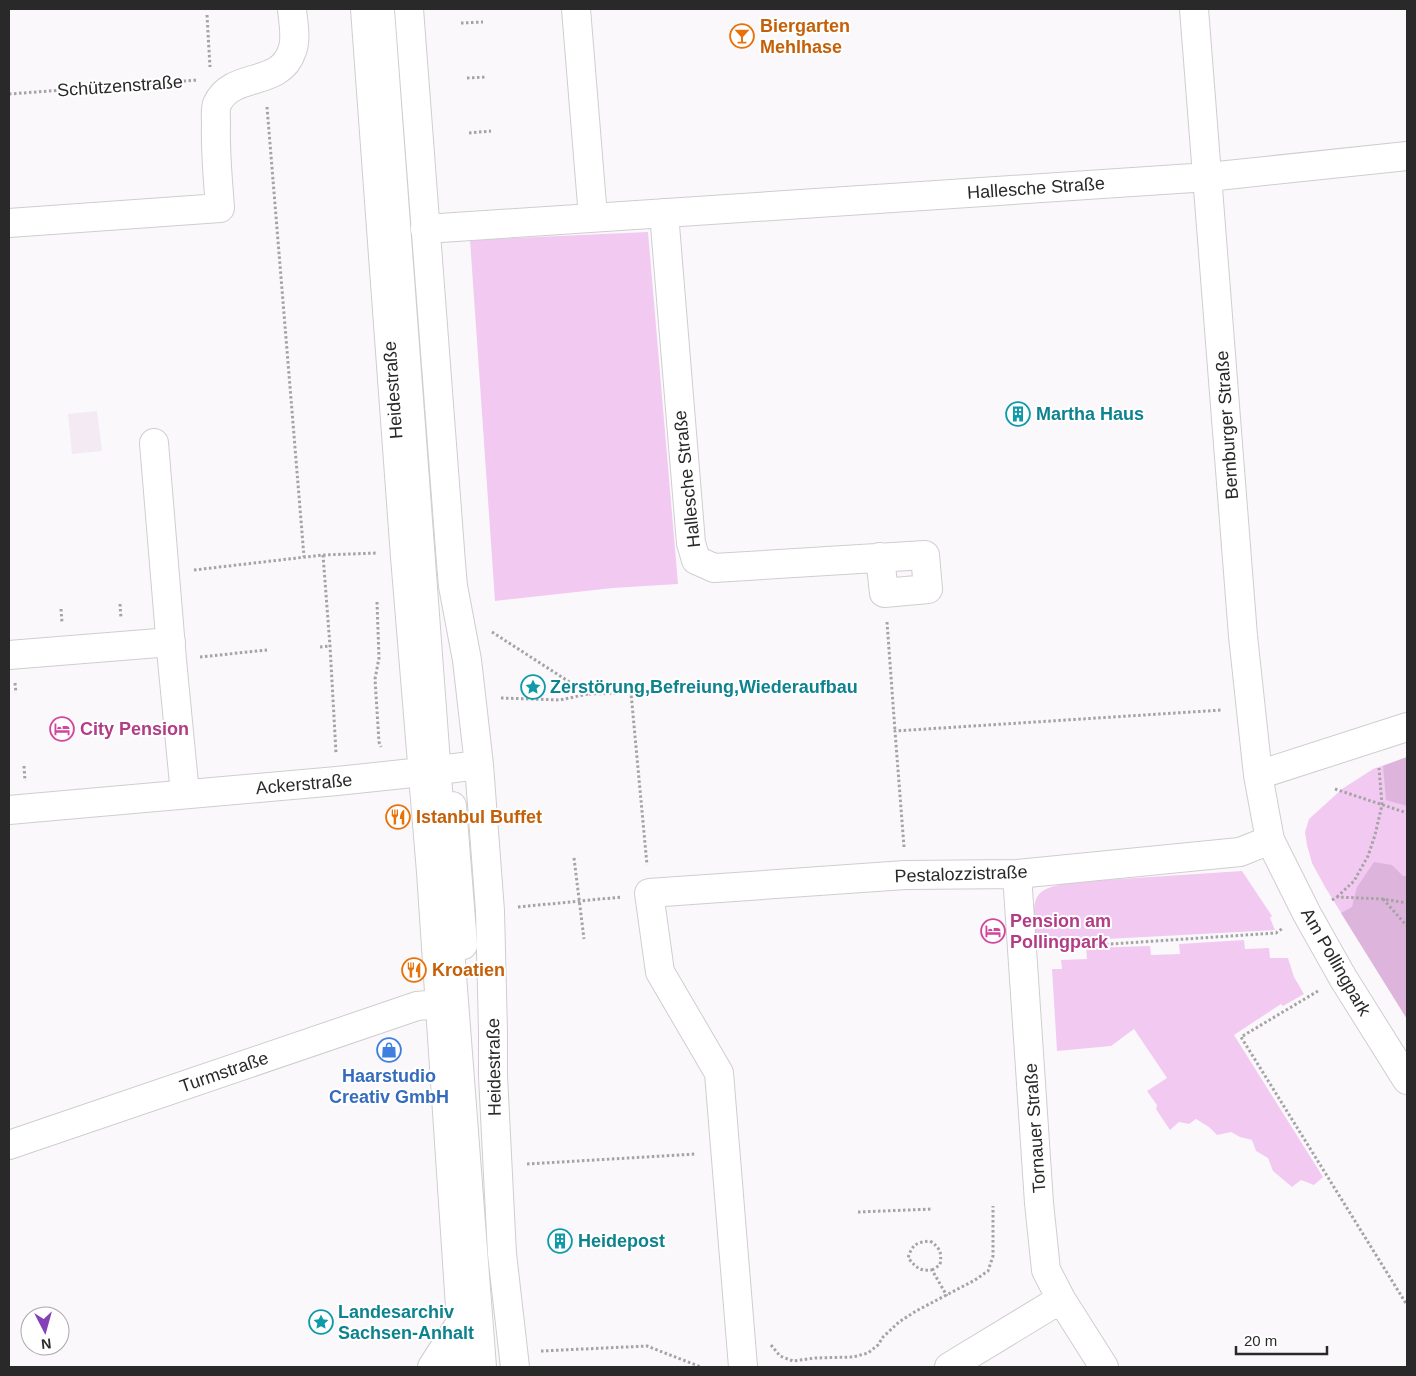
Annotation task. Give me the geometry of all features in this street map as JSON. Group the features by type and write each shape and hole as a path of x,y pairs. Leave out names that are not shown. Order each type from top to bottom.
{"street":[{"path":"9,223 220,208 216,136 216,88 232,87 264,77 284,65 293,51 292,9"},
{"name":"Heidestraße","path":"365,9 405,557 436,770 431,872 461,1322 460,1367"},
{"path":"380,9 482,1367"},
{"path":"394,9 410,222 436,770 496,1367"},
{"name":"Heidestraße","path":"409,9 424,229 451,563 467,660 479,765 490,910 493,1076 502,1254 516,1367"},
{"path":"576,9 593,217"},
{"name":"Bernburger Straße","path":"1194,9 1250,709 1258,775 1270,840"},
{"name":"Hallesche Straße","path":"424,229 1208,177 1407,156"},
{"name":"Hallesche Straße","path":"664,213 691,543 696,560 714,568 925,555 928,589 884,593"},
{"path":"154,443 185,794"},
{"path":"880,557 884,593"},
{"path":"9,656 172,651"},
{"path":"1258,775 1407,727"},
{"path":"436,770 479,765"},
{"name":"Ackerstraße","path":"9,810 337,781 436,770"},
{"name":"Pestalozzistraße","path":"650,893 906,875 1017,874 1240,852 1270,840"},
{"name":"Am Pollingpark","path":"1270,840 1307,914 1343,978 1407,1080"},
{"name":"Tornauer Straße","path":"1017,874 1039,1204 1046,1270 1061,1299 1104,1367"},
{"path":"650,893 660,972 719,1073 743,1367"},
{"name":"Turmstraße","path":"9,1145 417,1006 439,1004"},
{"path":"949,1367 1061,1299"},
{"path":"432,1367 461,1322"}],"path":[{"path":"207,15 216,88"},
{"path":"461,23 483,22"},
{"path":"467,78 486,76"},
{"path":"264,77 304,557"},
{"name":"Schützenstraße","path":"9,94 216,88"},
{"path":"469,133 491,131"},
{"path":"166,573 323,555 381,553"},
{"path":"323,555 337,781"},
{"path":"884,593 906,875"},
{"path":"490,910 533,904 580,902 650,893 631,692 588,694 492,632"},
{"path":"320,647 330,646"},
{"path":"172,651 267,650"},
{"path":"896,731 1250,709"},
{"path":"1022,949 1276,933 1337,897 1354,881 1368,856 1375,836 1382,804 1377,737"},
{"path":"1335,790 1407,813"},
{"path":"574,858 584,939"},
{"path":"1337,897 1382,899 1407,903"},
{"path":"1382,899 1407,926"},
{"path":"1343,978 1241,1037 1407,1305"},
{"path":"521,1164 726,1152"},
{"path":"770,1342 780,1356 793,1361 815,1358 853,1357 868,1353 899,1322 988,1271 993,1256 993,1206"},
{"path":"858,1212 933,1208"},
{"path":"930,1240 939,1247 940,1265 932,1270 917,1268 908,1258 910,1249 917,1244 930,1240"},
{"path":"932,1270 947,1296"},
{"path":"511,1329 539,1351 647,1346 701,1367"}],"shaded area":[{"path":"648,232 678,584 613,588 495,601 470,240"},
{"path":"97,411 102,451 72,454 68,414"},
{"path":"1407,757 1407,1019 1325,887 1312,863 1305,832 1309,819 1342,789 1373,769"},
{"path":"1407,757 1407,806 1386,800 1383,766"},
{"path":"1374,862 1392,865 1403,876 1407,876 1407,1019 1341,913 1352,907 1357,887"},
{"path":"1242,871 1272,916 1270,918 1275,930 1050,942 1049,936 1035,937 1035,903 1037,897 1049,888 1074,882"},
{"path":"1244,940 1245,949 1269,948 1270,958 1288,958 1294,977 1304,994 1283,1006 1281,1004 1234,1035 1323,1177 1314,1185 1301,1180 1292,1187 1273,1171 1268,1158 1256,1151 1252,1140 1231,1132 1217,1135 1209,1127 1196,1119 1189,1124 1179,1122 1170,1130 1156,1109 1157,1105 1147,1091 1167,1078 1134,1029 1111,1046 1057,1051 1052,969 1062,969 1061,960 1087,959 1086,948 1150,946 1151,955 1180,954 1179,944"}],"place":[{"name":"Biergarten Mehlhase","path":"742,36"},
{"name":"Martha Haus","path":"1018,414"},
{"name":"Zerstörung,Befreiung,Wiederaufbau","path":"533,687"},
{"name":"City Pension","path":"62,729"},
{"name":"Istanbul Buffet","path":"398,817"},
{"name":"Pension am Pollingpark","path":"993,931"},
{"name":"Kroatien","path":"414,970"},
{"name":"Haarstudio Creativ GmbH","path":"389,1050"},
{"name":"Heidepost","path":"560,1241"},
{"name":"Landesarchiv Sachsen-Anhalt","path":"321,1322"}]}
